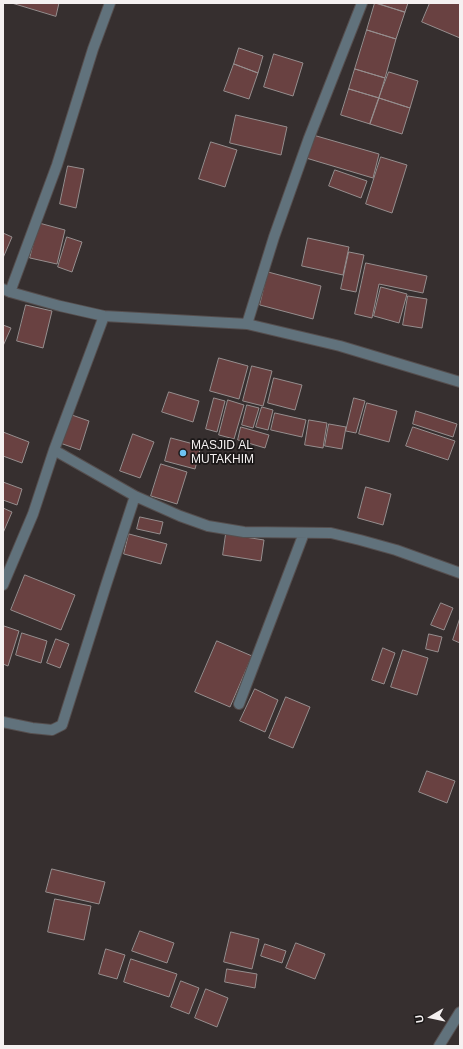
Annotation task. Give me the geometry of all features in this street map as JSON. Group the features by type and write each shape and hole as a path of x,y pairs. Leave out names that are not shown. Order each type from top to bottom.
{"street":[{"path":"110,3 93,49 56,165 6,291 104,316 247,324 340,346 460,382"},
{"path":"247,324 274,238 309,138 362,3"},
{"path":"3,585 33,514 54,450 104,316"},
{"path":"54,450 135,496 180,516 208,526 244,532 331,533 396,550 460,574"},
{"path":"3,722 32,728 52,730 62,726 135,496"},
{"path":"239,704 304,533"},
{"path":"438,1046 460,1012"}],"building":[{"path":"12,3 59,3 56,16"},
{"path":"375,3 405,12 396,39 367,30"},
{"path":"377,3 408,3 405,12"},
{"path":"430,3 460,3 460,38 422,22"},
{"path":"367,30 396,39 385,78 355,69"},
{"path":"239,48 263,56 258,73 234,64"},
{"path":"274,54 303,63 293,96 264,87"},
{"path":"234,64 258,73 249,99 224,91"},
{"path":"355,69 385,78 379,98 349,89"},
{"path":"389,72 418,81 410,108 379,98"},
{"path":"349,89 379,98 370,124 341,115"},
{"path":"379,98 410,108 402,134 370,124"},
{"path":"236,115 287,127 281,155 230,143"},
{"path":"313,135 379,154 373,178 306,158"},
{"path":"211,142 237,150 225,187 199,179"},
{"path":"381,157 407,165 392,213 366,204"},
{"path":"68,166 84,169 76,208 60,204"},
{"path":"335,170 367,181 361,198 329,186"},
{"path":"39,223 65,230 57,264 30,258"},
{"path":"3,233 12,237 3,258"},
{"path":"67,237 82,242 72,272 58,267"},
{"path":"308,238 349,247 343,275 302,266"},
{"path":"349,252 364,255 356,292 341,289"},
{"path":"366,263 427,276 423,293 379,284 372,318 355,314"},
{"path":"268,272 321,286 313,319 260,305"},
{"path":"381,287 407,294 399,323 374,316"},
{"path":"408,296 427,299 422,328 403,325"},
{"path":"26,305 52,311 43,348 17,341"},
{"path":"3,325 11,328 3,346"},
{"path":"219,358 248,366 239,399 210,391"},
{"path":"252,366 272,371 263,406 243,401"},
{"path":"274,378 302,385 295,410 268,403"},
{"path":"169,392 199,401 193,422 162,412"},
{"path":"214,398 225,401 217,432 206,429"},
{"path":"354,398 365,401 356,433 346,431"},
{"path":"228,400 244,405 234,439 219,435"},
{"path":"367,403 397,411 389,442 359,434"},
{"path":"247,405 259,408 253,428 242,425"},
{"path":"262,407 273,410 268,430 256,427"},
{"path":"416,411 457,424 453,437 413,424"},
{"path":"275,413 306,420 302,437 271,430"},
{"path":"69,414 89,421 80,450 60,443"},
{"path":"309,420 327,423 323,448 305,445"},
{"path":"329,424 346,427 342,449 325,446"},
{"path":"241,427 269,435 265,448 238,440"},
{"path":"413,427 455,441 448,460 406,446"},
{"path":"3,432 29,442 22,463 3,456"},
{"path":"133,434 154,442 140,478 120,471"},
{"name":"MASJID AL MUTAKHIM","path":"171,438 201,446 195,469 165,461"},
{"path":"161,464 187,472 177,504 151,496"},
{"path":"3,482 22,489 17,505 3,500"},
{"path":"366,487 391,494 383,525 358,518"},
{"path":"3,508 12,512 3,533"},
{"path":"140,517 163,522 160,534 137,529"},
{"path":"129,534 167,544 161,564 124,554"},
{"path":"226,534 264,540 261,561 223,555"},
{"path":"25,575 75,595 61,630 11,610"},
{"path":"441,603 453,608 444,630 431,625"},
{"path":"460,618 460,643 453,640"},
{"path":"4,626 19,631 8,666 3,664"},
{"path":"22,633 47,641 41,663 16,655"},
{"path":"429,634 442,637 438,652 426,649"},
{"path":"56,639 69,644 60,668 47,663"},
{"path":"217,641 252,656 230,707 195,692"},
{"path":"383,648 395,653 384,684 372,680"},
{"path":"403,650 428,658 417,695 391,687"},
{"path":"255,689 278,700 265,732 240,721"},
{"path":"286,697 310,707 293,748 269,738"},
{"path":"427,771 455,781 447,803 419,792"},
{"path":"52,869 105,882 99,904 46,892"},
{"path":"55,899 91,906 84,940 48,932"},
{"path":"140,931 174,943 167,963 132,951"},
{"path":"231,932 259,939 252,969 224,962"},
{"path":"296,943 325,954 315,979 286,968"},
{"path":"265,944 286,951 282,963 261,956"},
{"path":"106,949 125,955 117,979 99,974"},
{"path":"131,959 177,974 169,997 124,982"},
{"path":"227,969 257,974 255,988 225,982"},
{"path":"181,981 199,988 189,1014 171,1007"},
{"path":"206,989 228,998 217,1027 195,1018"}],"place":[{"name":"MASJID AL MUTAKHIM","path":"183,453"}]}
